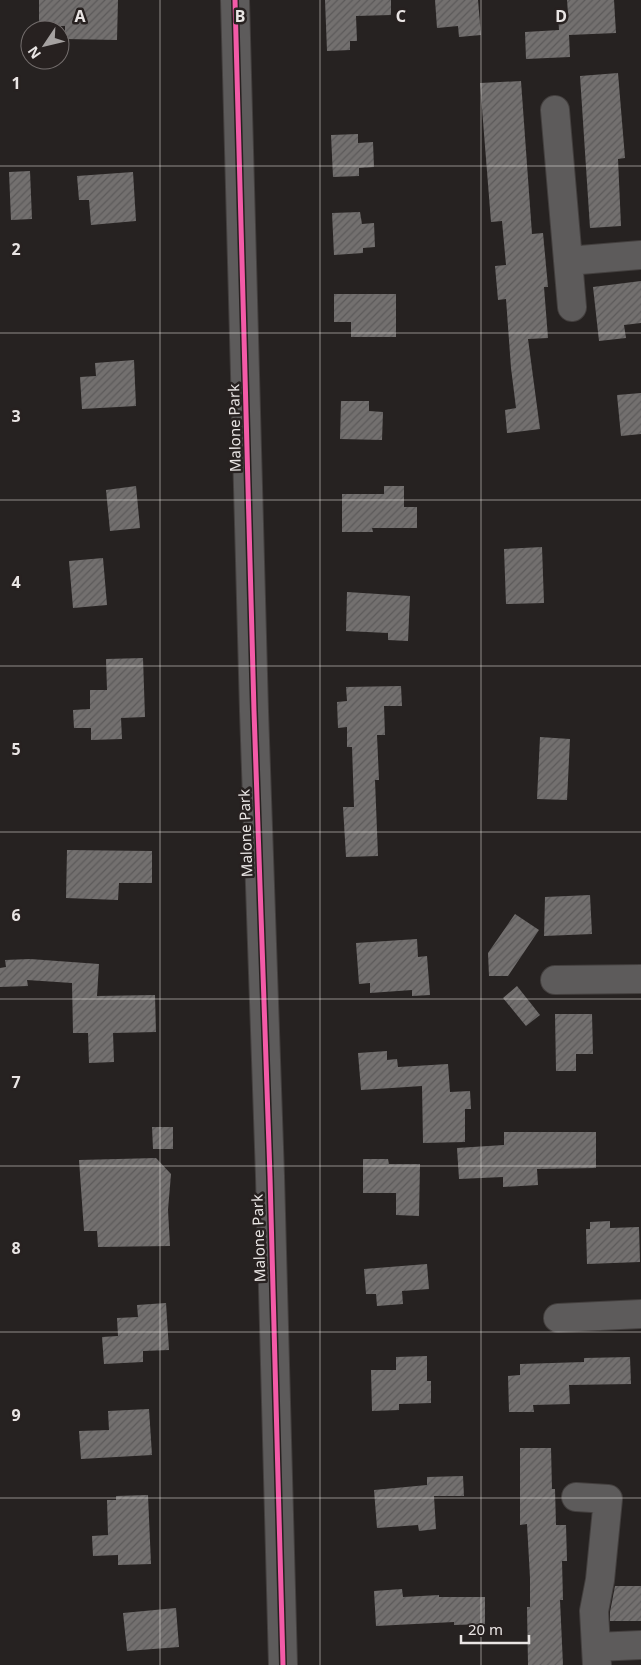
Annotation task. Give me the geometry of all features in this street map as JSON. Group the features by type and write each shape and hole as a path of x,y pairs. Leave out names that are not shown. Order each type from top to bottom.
{"street":[{"name":"Malone Park","path":"235,0 283,1665"},
{"path":"555,110 572,307"},
{"path":"568,262 641,255"},
{"path":"555,980 641,979"},
{"path":"558,1318 641,1314"},
{"path":"576,1497 608,1499 600,1580 594,1611 597,1656 641,1645"}],"building":[{"path":"39,0 118,0 117,40 70,39 70,20 39,20"},
{"path":"325,0 391,0 391,15 356,16 357,41 350,41 350,50 327,51"},
{"path":"435,0 478,0 481,35 459,37 458,26 437,28"},
{"path":"567,0 614,0 616,33 569,35 570,57 526,59 525,32 559,30 558,14 568,13"},
{"path":"618,73 625,158 618,159 621,226 590,228 580,76"},
{"path":"521,81 532,234 543,233 548,287 544,287 548,338 528,339 540,429 507,433 505,410 516,408 506,299 498,300 495,266 506,265 502,221 491,222 480,83"},
{"path":"358,134 358,143 373,142 374,167 359,168 359,176 333,177 331,135"},
{"path":"30,171 32,219 11,220 9,172"},
{"path":"133,172 136,221 91,225 89,200 79,200 77,176"},
{"path":"360,212 362,224 374,223 375,247 363,248 363,253 334,255 332,213"},
{"path":"641,281 641,323 624,325 626,338 599,341 593,287"},
{"path":"334,294 396,294 396,337 351,337 351,322 334,322"},
{"path":"134,360 136,406 82,409 80,377 96,376 95,363"},
{"path":"641,393 641,434 621,436 617,395"},
{"path":"341,401 369,401 369,411 383,412 382,440 340,439"},
{"path":"136,486 140,528 110,531 106,490"},
{"path":"384,486 404,486 404,507 417,507 417,528 372,528 373,532 342,532 342,494 384,494"},
{"path":"542,547 544,603 506,604 504,549"},
{"path":"103,558 107,605 73,608 69,561"},
{"path":"347,592 410,596 408,641 388,640 388,633 346,631"},
{"path":"143,658 145,717 121,718 122,739 91,740 91,728 74,728 73,710 90,709 90,690 107,690 106,659"},
{"path":"401,686 402,706 384,706 385,735 377,735 379,780 375,780 378,856 346,857 343,807 354,807 352,747 347,747 347,727 338,728 337,702 347,701 346,687"},
{"path":"540,737 570,739 567,800 537,799"},
{"path":"67,850 152,851 152,883 119,883 118,900 66,898"},
{"path":"590,895 592,934 544,936 545,897"},
{"path":"515,914 539,930 508,976 489,976 488,953"},
{"path":"417,939 418,957 427,956 430,995 412,996 412,990 370,993 370,983 359,984 356,943"},
{"path":"30,959 99,964 97,996 155,995 156,1032 113,1033 114,1062 89,1063 88,1033 73,1033 72,983 27,980 28,986 0,987 0,968 6,967 5,960"},
{"path":"517,986 540,1015 526,1026 503,998"},
{"path":"555,1014 592,1014 593,1054 576,1054 576,1071 556,1071"},
{"path":"387,1051 387,1060 397,1059 398,1067 448,1064 450,1092 470,1091 471,1109 465,1109 465,1142 423,1143 422,1086 361,1090 358,1053"},
{"path":"152,1127 173,1127 173,1149 153,1149"},
{"path":"504,1132 596,1132 596,1168 537,1169 538,1185 503,1187 503,1177 459,1179 457,1148 504,1145"},
{"path":"156,1158 171,1174 168,1210 170,1246 98,1247 97,1231 84,1231 79,1160"},
{"path":"363,1159 388,1159 389,1164 420,1164 419,1216 396,1215 396,1193 363,1193"},
{"path":"610,1221 610,1228 639,1227 640,1262 587,1264 586,1229 590,1229 590,1222"},
{"path":"427,1264 429,1289 402,1291 403,1304 377,1306 376,1294 366,1294 364,1269"},
{"path":"166,1303 169,1350 143,1351 143,1362 104,1364 102,1337 118,1336 117,1318 138,1317 137,1305"},
{"path":"427,1356 427,1381 431,1381 431,1403 399,1404 399,1410 372,1411 371,1370 396,1370 396,1357"},
{"path":"630,1357 631,1384 569,1385 570,1404 533,1405 534,1412 509,1412 508,1376 520,1375 520,1364 584,1362 584,1358"},
{"path":"149,1409 152,1455 81,1459 79,1431 109,1430 108,1411"},
{"path":"520,1448 551,1448 552,1489 555,1489 556,1525 566,1525 567,1561 562,1561 563,1600 560,1600 563,1665 528,1665 527,1607 530,1607 530,1578 527,1524 520,1525"},
{"path":"463,1476 464,1496 434,1496 436,1529 419,1531 418,1525 377,1528 374,1490 427,1485 427,1477"},
{"path":"148,1495 151,1564 118,1565 118,1555 93,1556 92,1536 108,1535 107,1500 116,1500 116,1496"},
{"path":"615,1586 641,1586 641,1621 610,1621"},
{"path":"402,1589 403,1597 439,1595 439,1597 485,1597 485,1624 454,1625 454,1622 376,1626 374,1591"},
{"path":"176,1608 179,1647 127,1651 123,1613"}],"cycle path":[{"path":"235,0 283,1665"}]}
